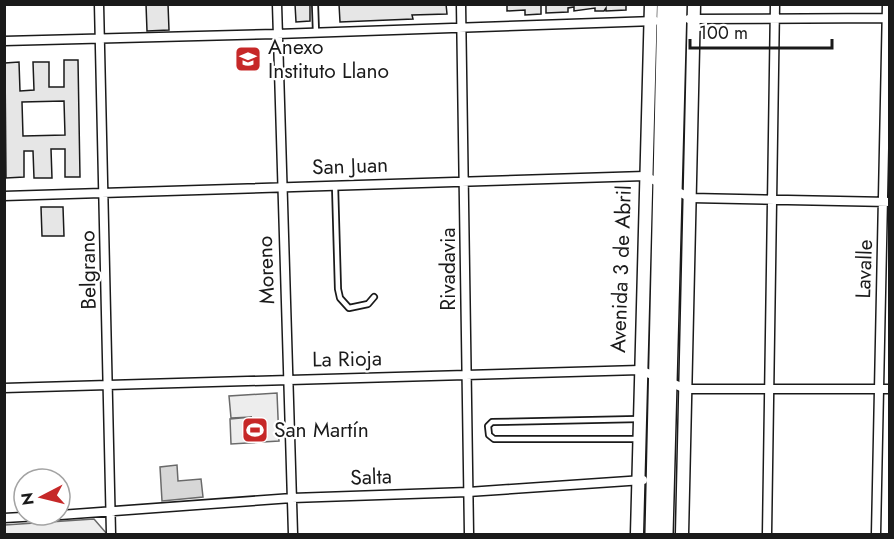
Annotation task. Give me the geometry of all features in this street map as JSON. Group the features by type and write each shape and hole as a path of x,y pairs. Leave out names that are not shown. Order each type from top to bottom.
{"highway":[{"name":"Avenida 3 de Abril","path":"665,4 673,17 662,380 661,480 666,534"},
{"name":"Avenida 3 de Abril","path":"653,534 661,480"}],"main road":[{"name":"Avenida 3 de Abril","path":"651,4 673,17"},
{"name":"Avenida 3 de Abril","path":"637,534 645,176 673,17 694,4"},
{"name":"Avenida 3 de Abril","path":"673,17 691,198 681,534"}],"street":[{"name":"Belgrano","path":"99,4 111,534"},
{"name":"Moreno","path":"277,4 293,534"},
{"name":"Rivadavia","path":"461,4 466,180 465,375 469,534"},
{"path":"767,534 771,389 775,4"},
{"name":"Lavalle","path":"876,534 879,389 887,202 887,4"},
{"path":"4,41 316,33 673,17 888,18"},
{"path":"645,176 691,198 887,202"},
{"name":"San Juan","path":"4,196 645,176"},
{"name":"La Rioja","path":"4,388 640,369 686,388 890,389"},
{"name":"Salta","path":"72,514 292,498 468,492 683,479"}],"lane":[{"path":"315,4 316,33"},
{"path":"335,184 340,298 349,308 368,304 374,297"},
{"path":"638,440 494,439 489,435 488,426 492,422 639,418"}],"shaded area":[{"path":"277,393 279,441 231,444 230,419 252,417 231,418 229,396"},
{"path":"177,465 178,481 201,479 203,497 162,501 160,467"},
{"path":"94,519 107,534 5,534 5,525 72,527 72,520"}],"building":[{"path":"146,4 168,4 169,30 147,31"},
{"path":"295,4 310,4 310,21 296,22"},
{"path":"339,4 446,4 447,14 412,15 413,19 340,22"},
{"path":"507,4 626,4 626,10 606,11 606,8 604,11 595,11 595,8 574,11 574,7 568,8 568,12 546,13 546,5 541,5 541,14 525,15 525,10 507,11"},
{"path":"64,60 78,60 80,177 65,177 65,149 51,149 52,178 34,178 33,151 24,151 24,177 6,178 5,63 19,62 20,91 34,90 33,62 49,62 49,87 64,87","holes":["64,101 65,135 23,136 22,102"]},
{"path":"41,207 63,207 64,236 42,236"}],"place":[{"name":"Anexo Instituto Llano","path":"248,59"},
{"name":"San Martín","path":"255,430"}]}
